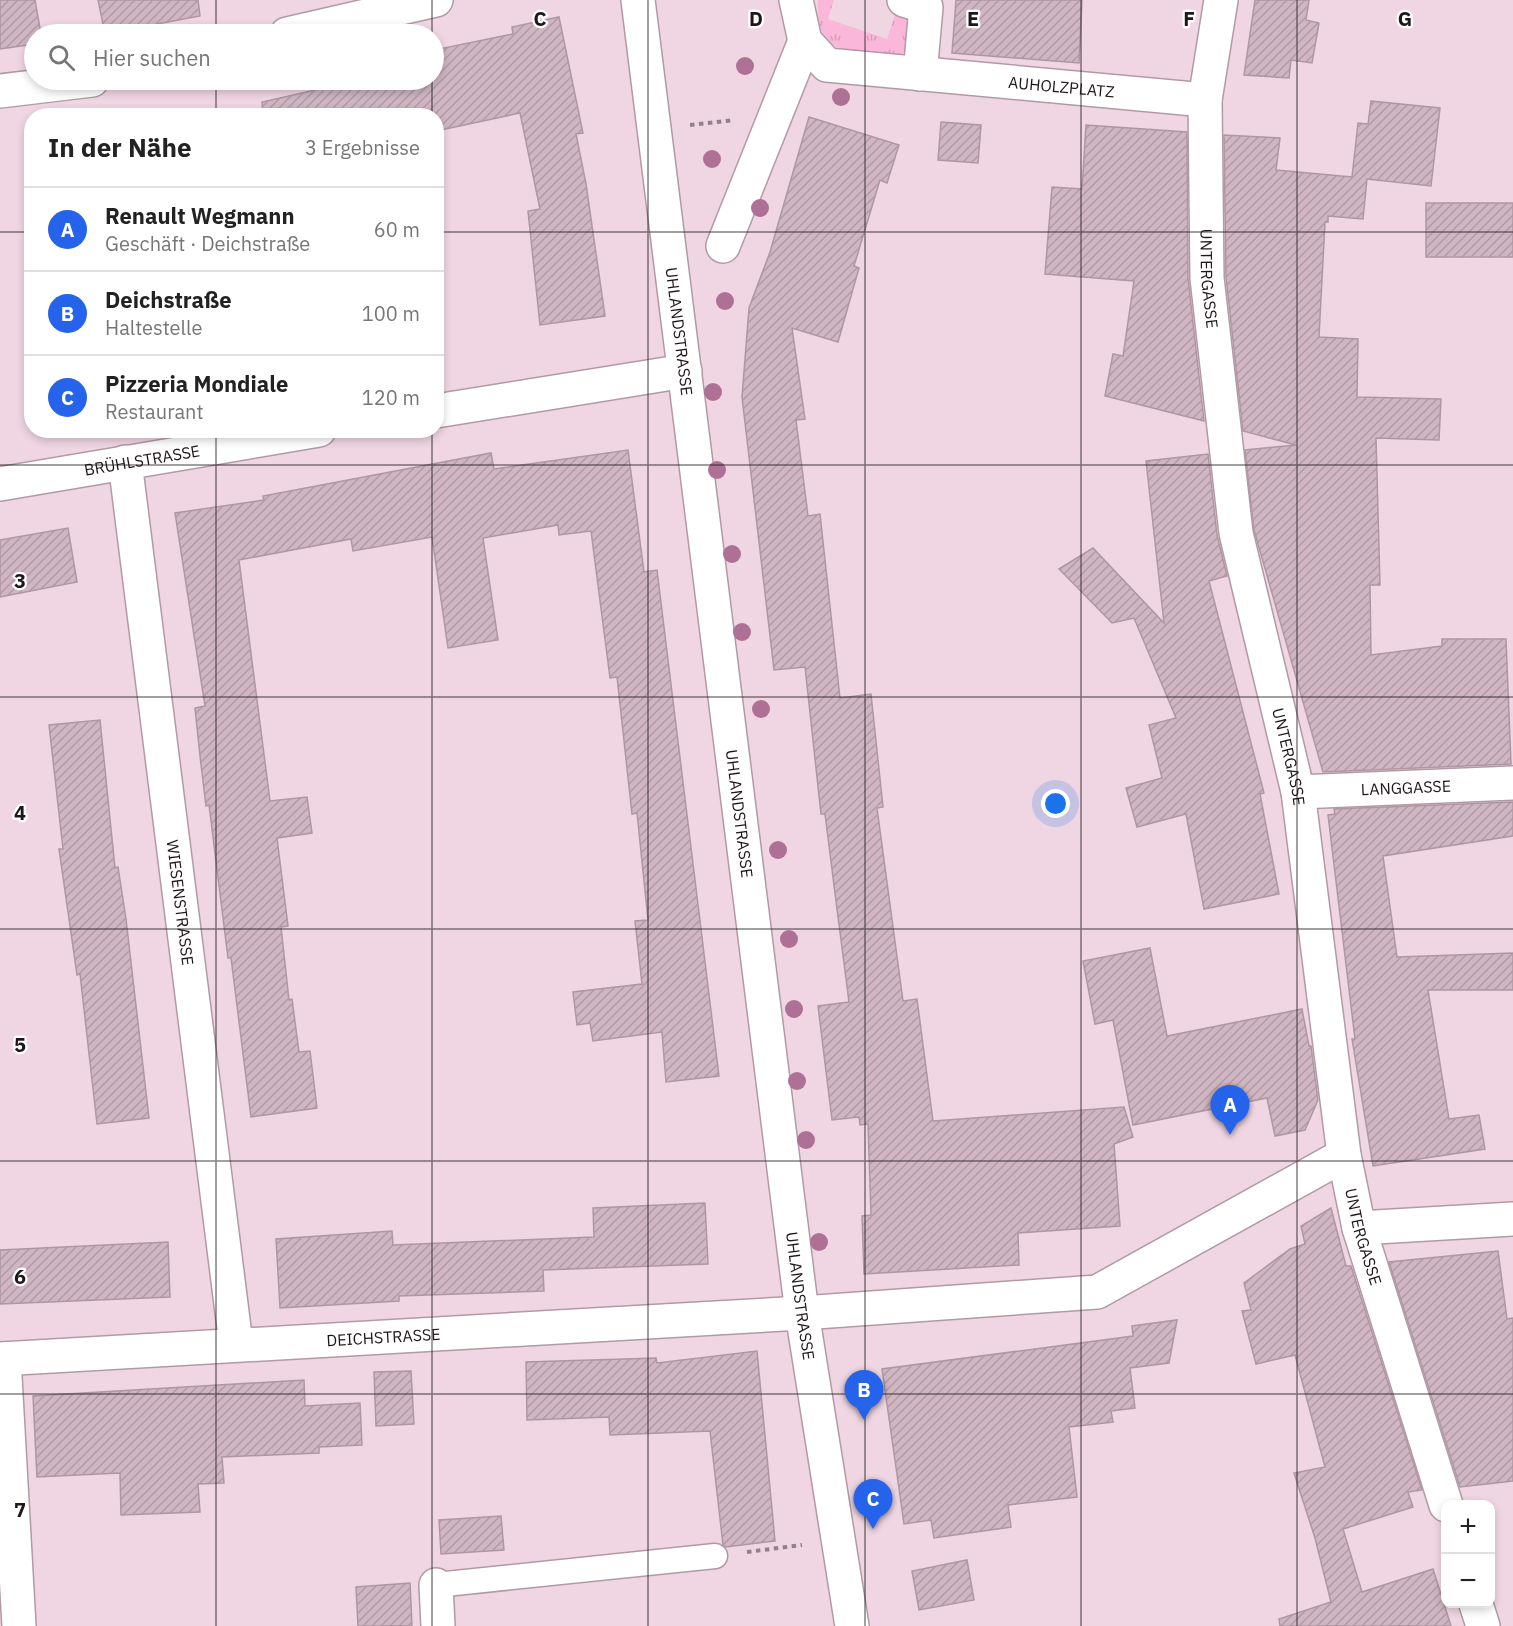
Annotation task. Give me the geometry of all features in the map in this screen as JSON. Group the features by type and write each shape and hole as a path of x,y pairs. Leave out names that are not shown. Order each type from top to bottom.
{"street":[{"path":"330,24 436,0"},
{"name":"UHLANDSTRASSE","path":"638,0 802,1313 836,1541 852,1626"},
{"path":"723,246 805,41 796,0"},
{"path":"904,0 926,7 920,74"},
{"name":"UNTERGASSE","path":"1221,0 1205,100 1207,278 1236,533 1298,792 1344,1155 1359,1228 1444,1500"},
{"name":"AUHOLZPLATZ","path":"805,41 827,65 1205,100"},
{"path":"0,91 24,88"},
{"path":"444,410 685,371"},
{"name":"BRÜHLSTRASSE","path":"0,484 270,438"},
{"name":"WIESENSTRASSE","path":"125,462 236,1344"},
{"name":"LANGGASSE","path":"1298,792 1513,783"},
{"name":"DEICHSTRASSE","path":"2,1359 802,1313 1097,1292 1344,1155"},
{"path":"1359,1228 1513,1219"},
{"path":"2,1359 19,1626"},
{"path":"436,1585 438,1626"},
{"path":"1477,1608 1483,1626"}],"lane":[{"path":"436,1585 715,1556"}],"path":[{"path":"654,129 776,115"},
{"path":"715,1556 836,1541"}],"green space":[{"path":"818,0 834,0 828,19 887,39 895,15 907,17 913,22 906,51 885,57 836,47 823,34 818,14"}],"building":[{"path":"0,0 35,0 39,24 24,24 24,45 0,49"},
{"path":"98,0 198,0 200,16 158,24 103,24"},
{"path":"956,0 1082,0 1079,63 952,53"},
{"path":"1255,0 1309,0 1306,20 1319,23 1312,63 1291,60 1289,78 1244,75"},
{"path":"559,17 583,133 576,134 586,184 605,316 540,325 528,211 540,209 520,113 444,129 444,108 262,108 262,102 315,90 444,90 444,48 513,34 512,27"},
{"path":"1371,101 1440,108 1431,186 1367,179 1363,219 1328,216 1328,222 1325,222 1319,337 1358,339 1357,397 1441,399 1439,440 1376,438 1380,585 1370,585 1371,655 1442,646 1442,639 1506,639 1511,764 1323,772 1254,530 1245,450 1296,445 1243,431 1226,277 1224,135 1280,138 1276,170 1352,177 1358,123 1368,124"},
{"path":"809,117 899,145 887,183 880,180 854,266 859,268 838,342 792,328 805,419 796,420 808,516 820,514 840,698 871,694 883,807 877,808 903,1001 917,999 933,1121 1124,1107 1133,1137 1114,1144 1120,1226 1018,1233 1019,1265 864,1274 862,1216 871,1215 868,1124 860,1125 859,1117 832,1120 818,1006 849,1002 825,814 821,814 805,667 774,670 742,397 749,308 770,252"},
{"path":"941,122 981,125 978,163 938,160"},
{"path":"1086,125 1187,132 1188,278 1204,421 1105,396 1113,354 1123,356 1134,281 1045,274 1052,187 1082,189"},
{"path":"1426,203 1513,203 1513,257 1426,257"},
{"path":"628,450 644,572 657,570 719,1076 666,1082 662,1032 593,1041 590,1023 577,1025 573,992 642,984 635,921 648,920 637,813 632,814 617,677 610,678 591,531 559,535 558,525 483,538 498,640 448,648 432,537 353,551 351,539 239,560 270,801 307,797 312,833 277,838 288,926 281,927 289,1000 292,999 299,1052 310,1051 317,1108 251,1117 209,805 206,806 195,708 205,706 175,513 264,500 263,496 491,453 494,469"},
{"path":"1208,454 1217,535 1227,576 1209,581 1264,793 1260,794 1279,894 1204,909 1186,814 1137,827 1126,788 1162,778 1149,725 1176,718 1134,618 1112,623 1059,569 1093,548 1164,623 1146,461"},
{"path":"68,528 77,582 0,597 0,540"},
{"path":"100,720 115,868 118,867 126,919 149,1118 97,1124 80,974 77,975 59,849 63,849 49,725"},
{"path":"1513,802 1513,836 1383,856 1397,957 1513,953 1513,990 1428,990 1449,1119 1479,1115 1485,1149 1373,1166 1352,1039 1355,1039 1328,815 1335,814 1334,809"},
{"path":"1150,948 1167,1036 1302,1009 1309,1046 1311,1046 1318,1100 1305,1130 1275,1136 1267,1098 1133,1125 1113,1020 1095,1024 1083,961"},
{"path":"705,1203 708,1264 543,1270 544,1291 399,1296 399,1301 280,1308 276,1239 392,1231 393,1245 594,1237 593,1208"},
{"path":"1331,1208 1346,1266 1351,1266 1422,1490 1408,1492 1413,1507 1343,1529 1362,1592 1433,1569 1441,1594 1441,1608 1445,1608 1451,1626 1280,1626 1279,1619 1331,1602 1315,1538 1294,1473 1325,1467 1295,1355 1256,1364 1242,1311 1251,1310 1244,1283 1290,1249 1305,1244 1301,1226"},
{"path":"168,1242 170,1297 0,1304 0,1250"},
{"path":"1498,1251 1507,1319 1513,1318 1513,1481 1460,1487 1389,1262"},
{"path":"1177,1320 1169,1363 1130,1368 1135,1408 1111,1411 1113,1422 1069,1427 1077,1497 1008,1505 1011,1527 934,1538 931,1520 904,1524 882,1369 1133,1336 1132,1326"},
{"path":"757,1351 775,1541 726,1547 723,1545 710,1431 610,1435 609,1417 527,1420 526,1362 656,1358 657,1363"},
{"path":"411,1371 414,1424 376,1426 374,1372"},
{"path":"304,1380 305,1406 360,1403 362,1445 319,1447 319,1453 222,1457 224,1483 198,1484 200,1512 121,1515 120,1473 37,1477 33,1396"},
{"path":"501,1516 504,1550 441,1554 439,1520"},
{"path":"967,1560 974,1600 919,1610 912,1571"},
{"path":"410,1583 412,1626 358,1626 356,1587"}],"place":[{"name":"Renault Wegmann","path":"1230,1135"},
{"name":"Deichstraße","path":"864,1420"},
{"name":"Pizzeria Mondiale","path":"873,1529"}]}
